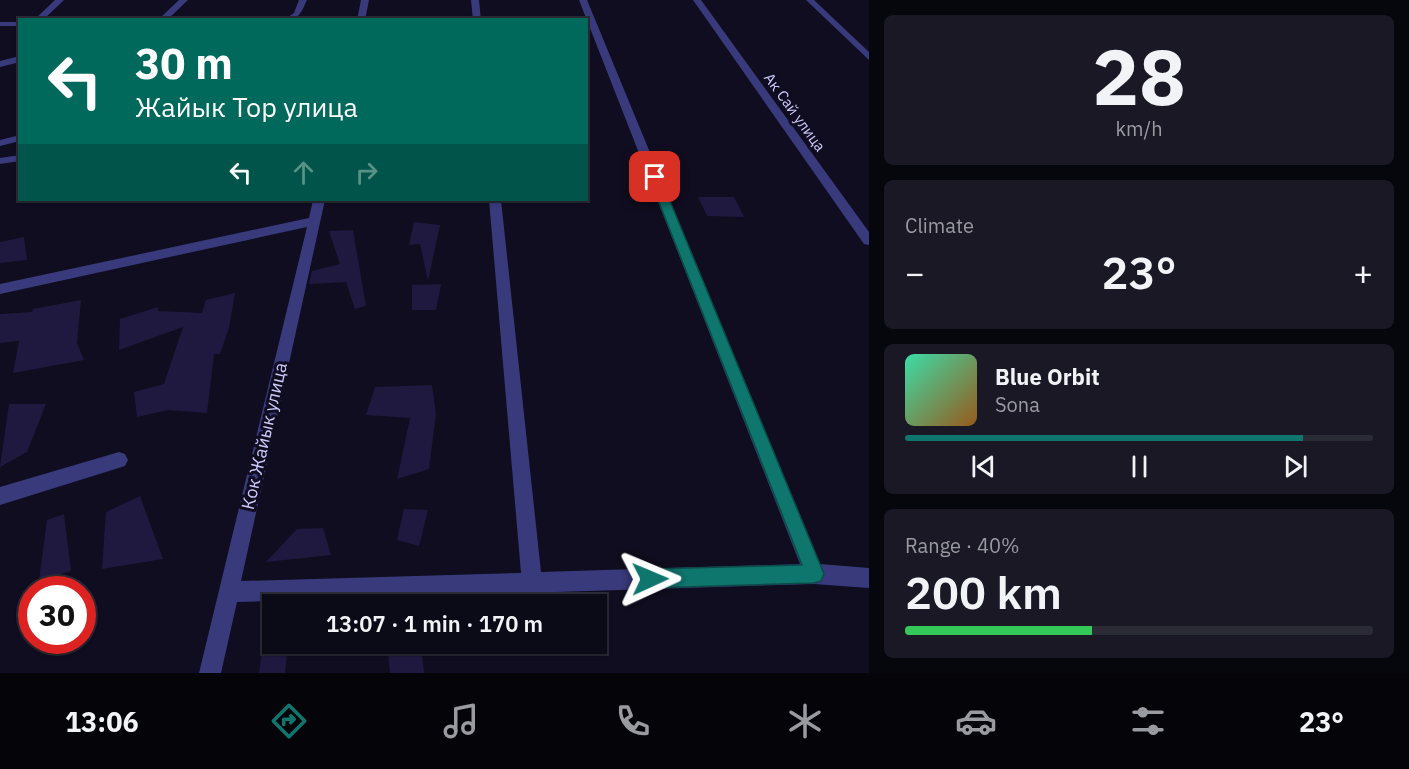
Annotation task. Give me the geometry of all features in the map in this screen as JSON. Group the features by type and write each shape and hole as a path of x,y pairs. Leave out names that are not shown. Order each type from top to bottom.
{"street":[{"path":"40,18 60,0"},
{"path":"164,18 184,0"},
{"path":"291,18 297,14 303,0"},
{"path":"361,18 365,0"},
{"path":"475,0 477,18"},
{"path":"584,0 814,574"},
{"name":"Ак Сай улица","path":"697,0 869,241"},
{"path":"810,0 869,57"},
{"path":"0,24 18,24"},
{"path":"0,64 18,60"},
{"path":"0,143 18,138"},
{"path":"0,161 18,158"},
{"name":"Кок Жайык улица","path":"210,673 319,201"},
{"path":"495,201 532,582"},
{"path":"0,289 314,221"},
{"path":"0,496 119,460"},
{"path":"228,592 814,574 869,578"}],"building":[{"path":"698,197 734,197 744,217 707,216"},
{"path":"414,222 440,225 428,281 420,244 409,245"},
{"path":"353,230 366,306 355,309 346,282 309,284 312,271 340,264 329,231"},
{"path":"24,237 27,260 0,263 0,242"},
{"path":"441,284 436,310 412,310 412,285"},
{"path":"235,293 229,328 220,354 214,354 207,413 168,410 137,417 134,392 164,384 183,327 119,350 120,319 158,307 158,311 202,313 206,300"},
{"path":"81,300 77,343 84,360 13,373 19,341 0,343 0,314 32,312 33,309"},
{"path":"432,385 436,414 429,469 397,479 410,418 366,415 375,387"},
{"path":"9,404 46,404 27,452 0,467"},
{"path":"140,496 163,559 102,569 106,512"},
{"path":"404,509 428,510 419,546 397,540"},
{"path":"64,514 71,571 53,576 40,576 47,520"},
{"path":"323,528 331,555 266,562 297,529"},
{"path":"262,651 262,654 287,654 285,673 259,673"},
{"path":"388,654 422,654 424,673 390,673"}],"route":[{"path":"650,579 814,574 655,177"}]}
